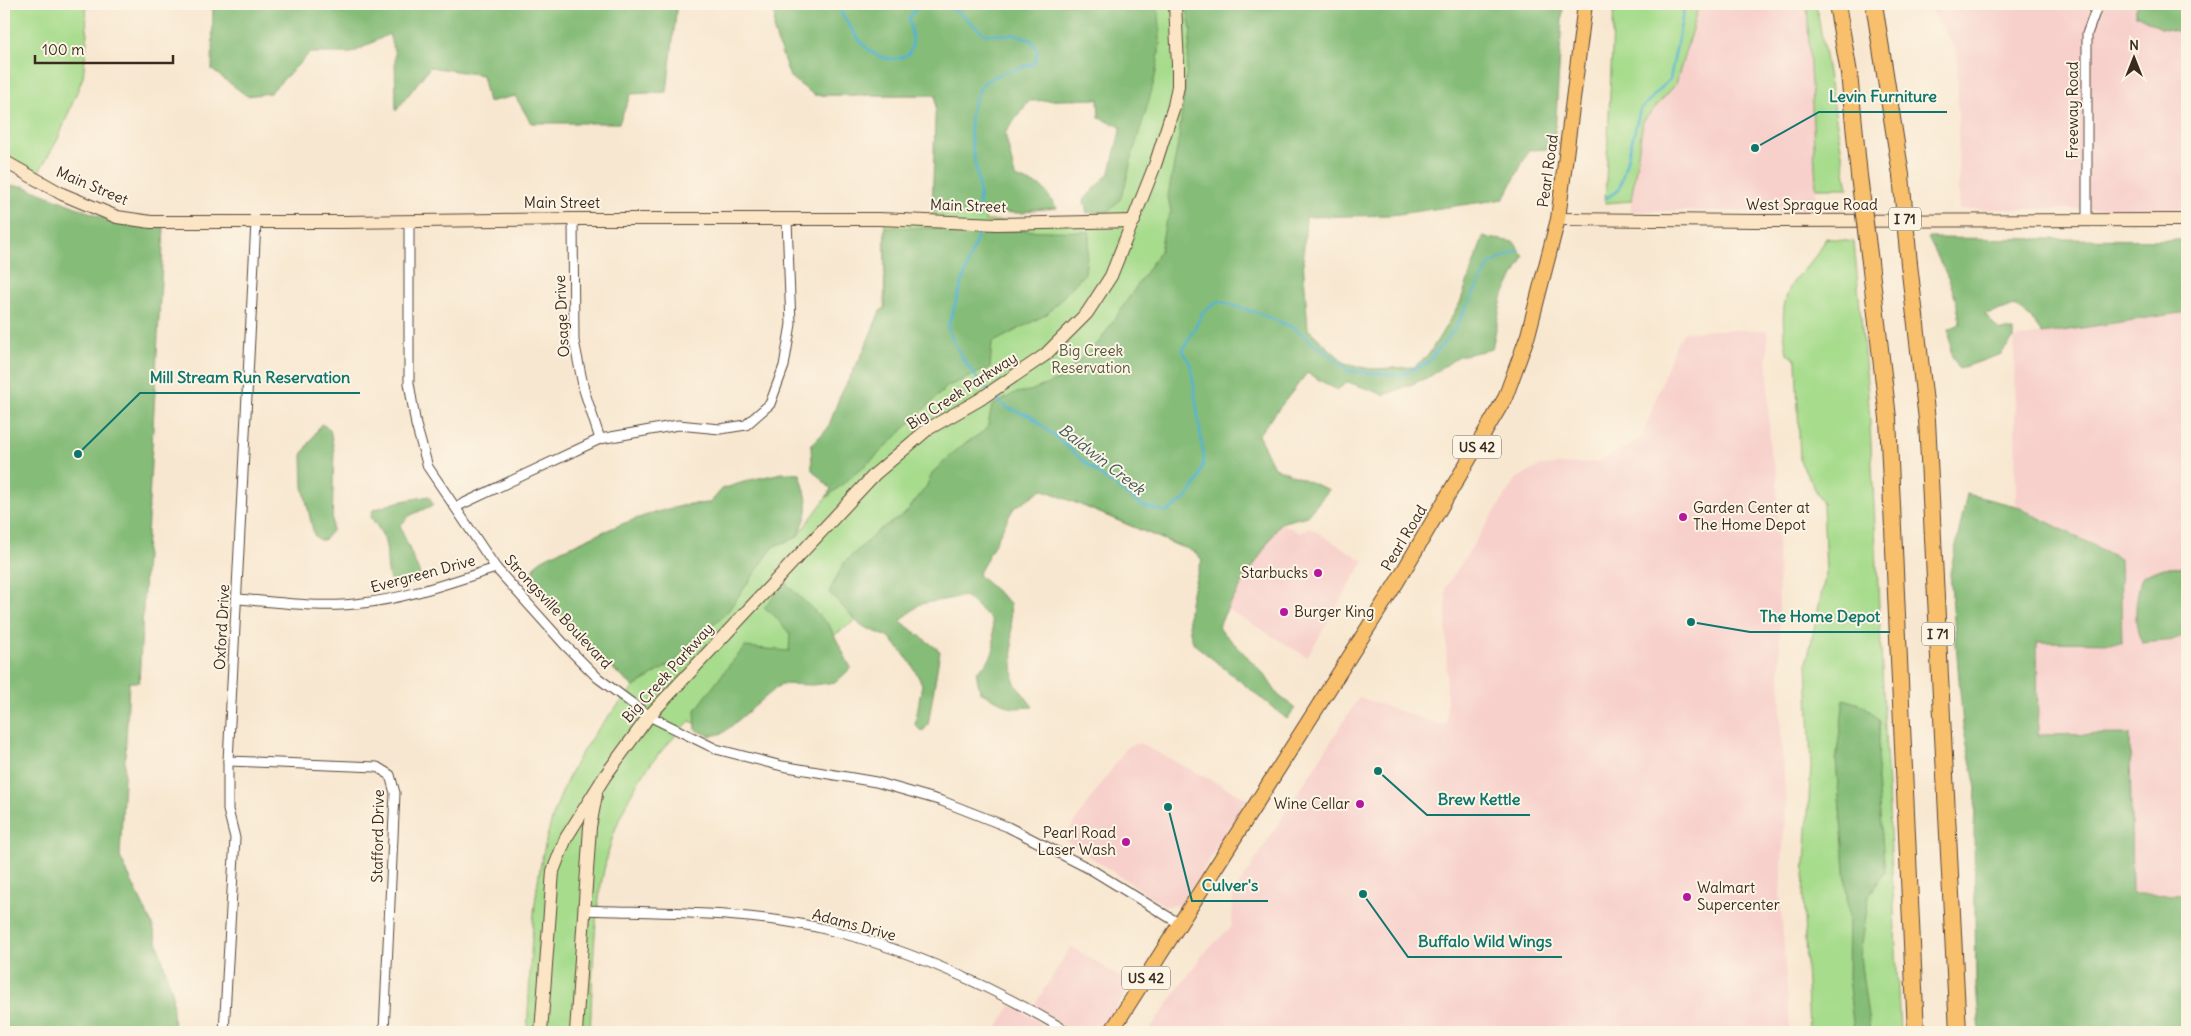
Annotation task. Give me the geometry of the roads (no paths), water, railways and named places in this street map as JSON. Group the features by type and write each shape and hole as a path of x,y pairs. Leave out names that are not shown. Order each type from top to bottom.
{"highway":[{"path":"1837,4 1849,73 1859,176 1888,418 1916,1032"},
{"name":"I 71","path":"1875,6 1901,175 1927,420 1958,1032"}],"main road":[{"name":"Pearl Road","path":"1111,1032 1396,582 1506,398 1528,335 1558,219 1585,4"}],"street":[{"name":"Big Creek Parkway","path":"541,1032 553,871 566,838 598,787 649,716 874,474 928,429 999,388 1045,355 1087,313 1111,276 1155,165 1176,92 1178,65 1175,4"},
{"name":"Freeway Road","path":"2087,219 2087,34 2098,4"},
{"name":"Main Street","path":"4,161 62,194 117,218 151,222 573,219 879,220 997,224 1134,222"},
{"name":"Osage Drive","path":"573,219 574,341 584,390 600,439"},
{"name":"West Sprague Road","path":"1558,219 1755,222 2187,220"},
{"path":"456,507 600,439 678,425 720,429 746,425 770,404 784,366 791,324 787,220"},
{"name":"Strongsville Boulevard","path":"409,221 409,383 416,425 428,467 496,568 565,645 598,678 649,716 716,749 782,766 876,782 942,801 1001,824 1092,870 1180,924"},
{"name":"Oxford Drive","path":"224,1032 235,838 228,810 228,761 256,222"},
{"name":"Evergreen Drive","path":"237,599 317,605 362,604 402,596 496,568"},
{"name":"Stafford Drive","path":"228,761 377,767 390,775 395,793 384,1032"},
{"name":"Big Creek Parkway","path":"576,1032 590,827 598,787"},
{"name":"Adams Drive","path":"584,910 770,920 829,930 883,946 947,970 1043,1017 1068,1032"}],"waterway":[{"name":"Baldwin Creek","path":"836,4 849,26 865,46 874,54 896,59 909,54 913,42 909,18 918,7 935,4"},
{"name":"Baldwin Creek","path":"937,4 957,11 985,34 1018,35 1031,40 1038,51 1034,63 996,76 985,82 980,88 973,106 970,129 979,189 978,219"},
{"name":"Baldwin Creek","path":"1606,198 1619,190 1640,110 1670,79 1685,4"},
{"name":"Baldwin Creek","path":"978,227 978,234 948,326 949,332 963,359 987,389"},
{"name":"Baldwin Creek","path":"993,395 1007,408 1031,416 1104,478 1143,506 1167,512 1187,498 1199,479 1204,459 1191,366 1183,350 1203,312 1219,301 1261,314 1296,329 1349,371 1401,375 1427,363 1454,330 1490,264 1518,250"}],"place":[{"name":"Levin Furniture","path":"1755,148"},
{"name":"Mill Stream Run Reservation","path":"78,454"},
{"name":"Garden Center at The Home Depot","path":"1683,517"},
{"name":"Starbucks","path":"1318,573"},
{"name":"Burger King","path":"1284,612"},
{"name":"The Home Depot","path":"1691,622"},
{"name":"Brew Kettle","path":"1378,771"},
{"name":"Wine Cellar","path":"1360,804"},
{"name":"Culver's","path":"1168,807"},
{"name":"Pearl Road Laser Wash","path":"1126,842"},
{"name":"Buffalo Wild Wings","path":"1363,894"},
{"name":"Walmart Supercenter","path":"1687,897"}],"park label":[{"name":"Big Creek Reservation","path":"1091,360"}]}
